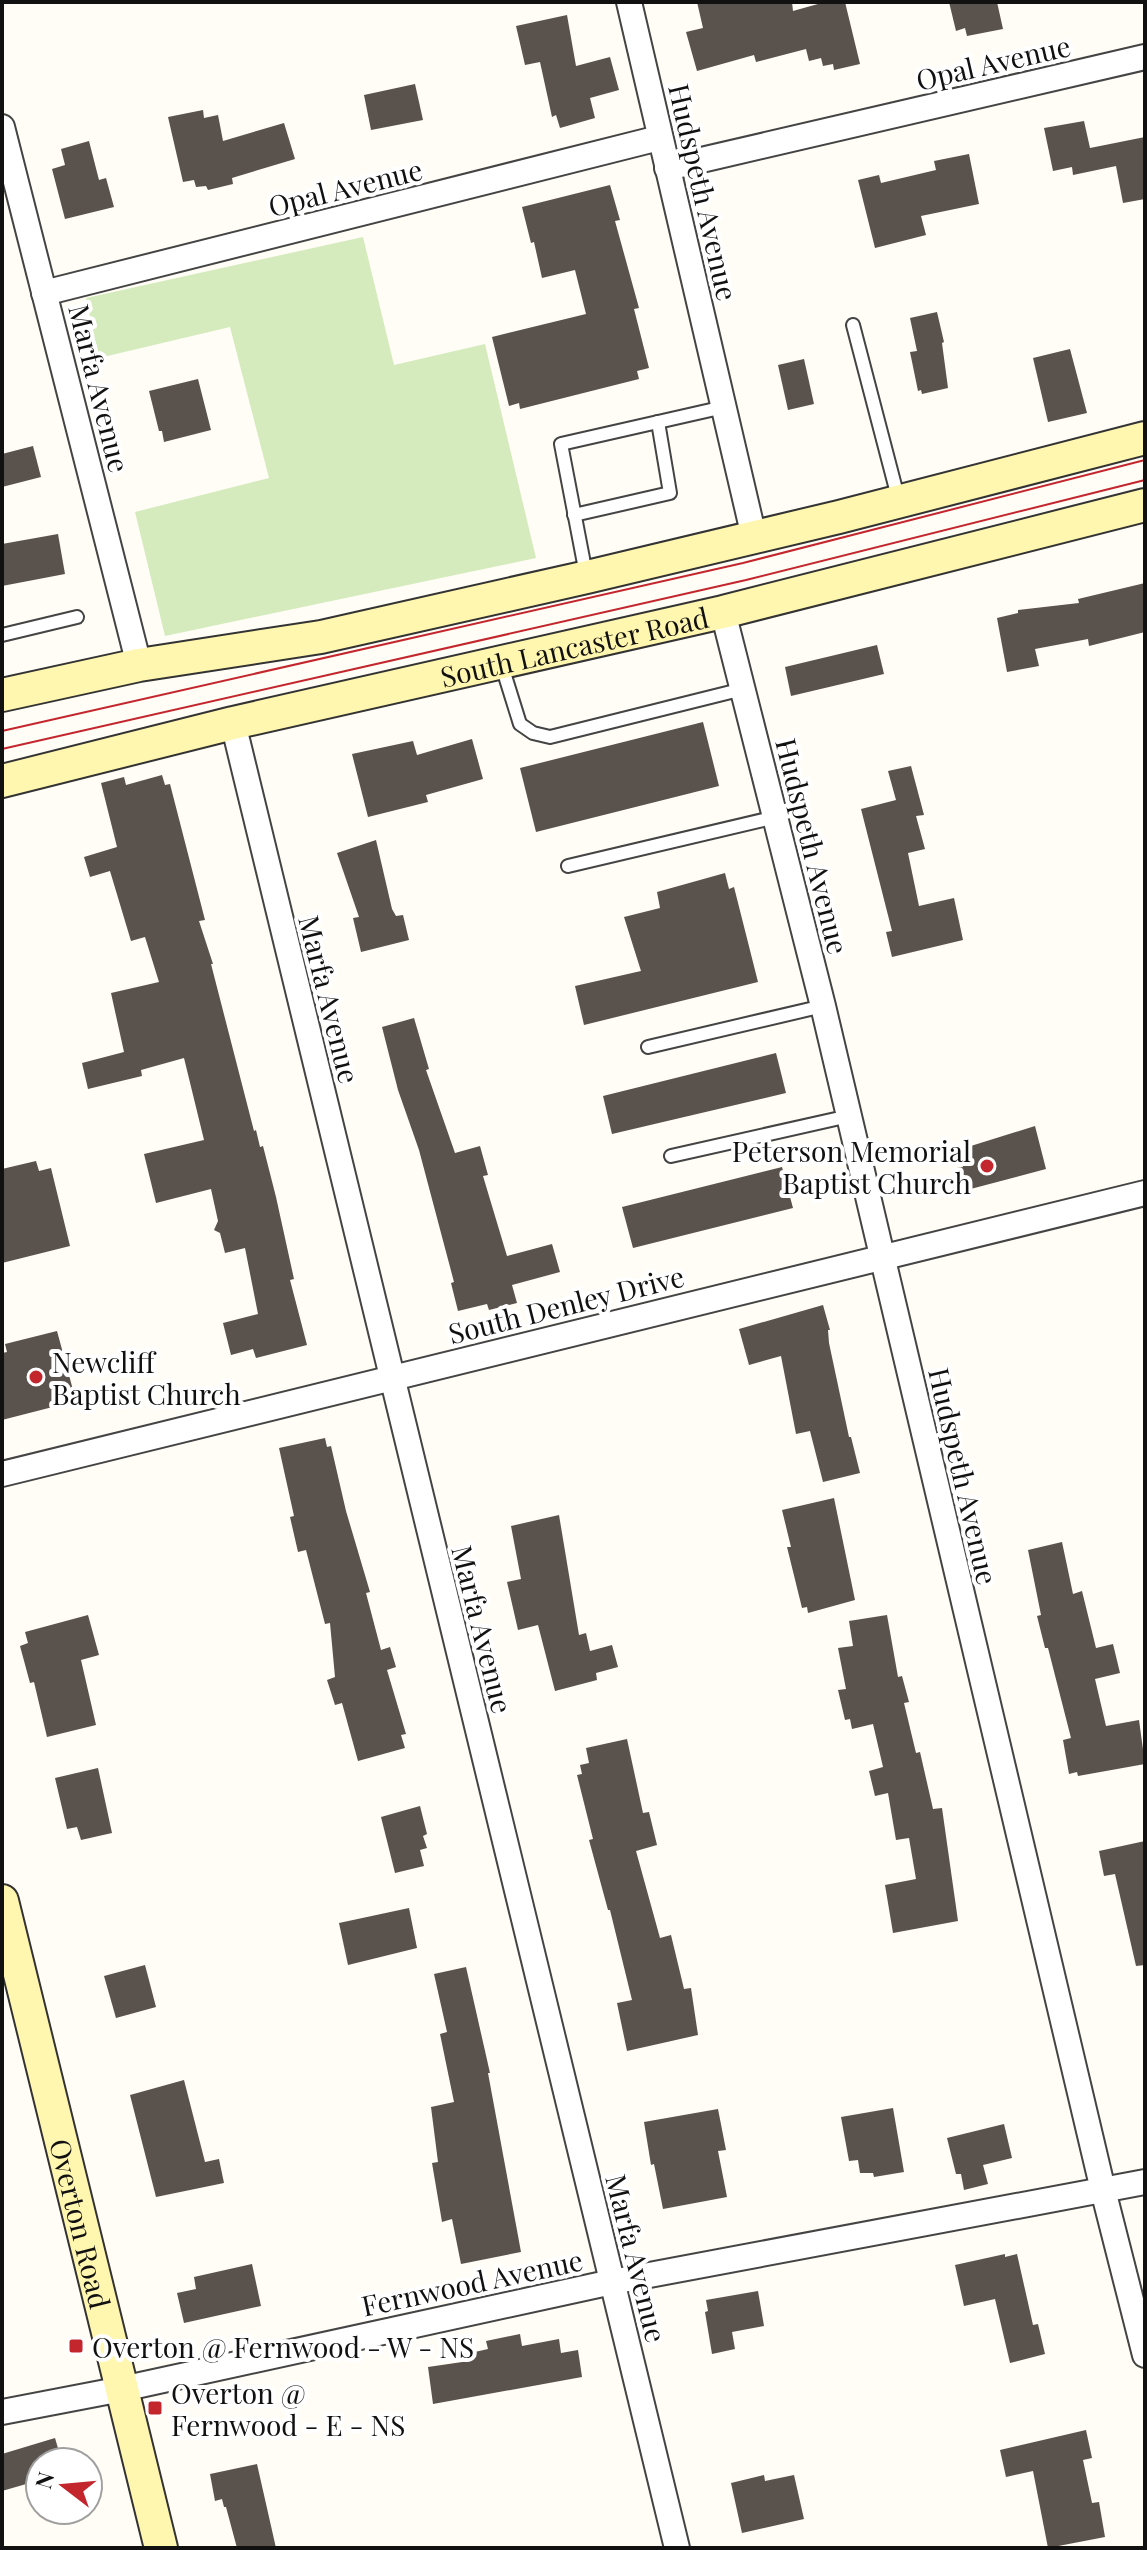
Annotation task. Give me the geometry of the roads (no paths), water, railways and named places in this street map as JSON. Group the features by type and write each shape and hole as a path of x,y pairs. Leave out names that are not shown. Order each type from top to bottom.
{"main road":[{"path":"2,695 139,665 321,637 754,537 1145,438"},
{"name":"South Lancaster Road","path":"2,781 233,723 723,612 1145,505"},
{"name":"Overton Road","path":"2,1901 161,2548"}],"street":[{"name":"Hudspeth Avenue","path":"629,2 754,537"},
{"name":"Opal Avenue","path":"667,168 1145,57"},
{"name":"Marfa Avenue","path":"2,127 139,665"},
{"name":"Opal Avenue","path":"44,293 659,138"},
{"name":"Hudspeth Avenue","path":"723,612 823,1006 1103,2190 1145,2355"},
{"name":"Marfa Avenue","path":"233,723 677,2548"},
{"name":"South Denley Drive","path":"2,1474 1145,1193"},
{"name":"Fernwood Avenue","path":"2,2412 122,2389 612,2282 1145,2182"}],"lane":[{"path":"853,325 899,501"},
{"path":"587,577 561,444 724,407"},
{"path":"574,515 670,493 658,422"},
{"path":"2,635 77,617"},
{"path":"501,663 520,724 533,733 550,737 743,689"},
{"path":"568,866 776,817"},
{"path":"648,1047 823,1006"},
{"path":"671,1156 849,1116"}],"tram line":[{"path":"2,731 743,563 1145,460"},
{"path":"2,749 746,580 1145,480"}],"place":[{"name":"Peterson Memorial Baptist Church","path":"987,1166"},
{"name":"Newcliff Baptist Church","path":"36,1377"},
{"name":"Overton @ Fernwood - W - NS","path":"76,2346"},
{"name":"Overton @ Fernwood - E - NS","path":"155,2408"}]}
